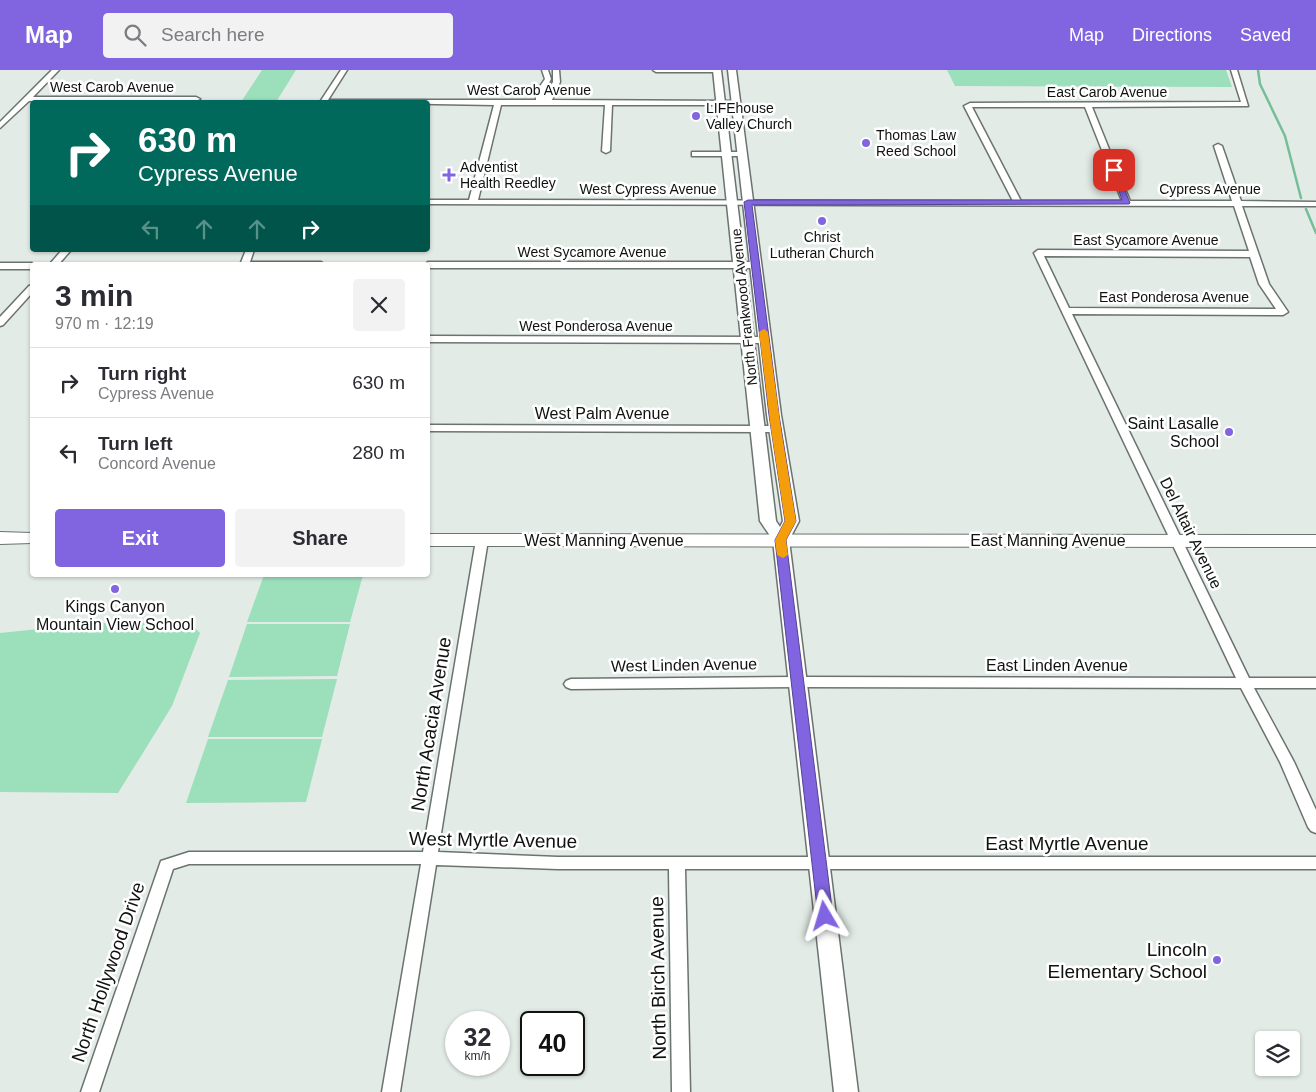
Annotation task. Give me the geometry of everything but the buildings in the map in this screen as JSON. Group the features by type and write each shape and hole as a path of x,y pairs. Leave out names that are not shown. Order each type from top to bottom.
{"main road":[{"path":"0,538 30,538"},
{"name":"West Manning Avenue","path":"430,540 781,540"},
{"name":"East Manning Avenue","path":"781,540 1316,541"}],"street":[{"path":"0,126 56,70"},
{"path":"324,100 344,70"},
{"path":"545,70 548,79 540,92 539,100 546,101 558,80 556,70"},
{"path":"656,70 717,70"},
{"name":"North Frankwood Avenue","path":"717,70 768,521 781,540 846,1092"},
{"name":"North Frankwood Avenue","path":"732,70 776,429 791,521 781,540"},
{"name":"East Carob Avenue","path":"1018,203 968,106 1245,104 1234,70"},
{"name":"West Carob Avenue","path":"28,99 196,99"},
{"name":"West Carob Avenue","path":"430,102 736,103"},
{"path":"473,202 498,102"},
{"path":"606,151 609,102"},
{"path":"1087,104 1127,203"},
{"path":"1218,146 1254,254"},
{"path":"695,154 742,154"},
{"name":"West Cypress Avenue","path":"430,202 748,202"},
{"name":"Cypress Avenue","path":"748,202 1314,204"},
{"path":"56,262 65,252"},
{"name":"East Sycamore Avenue","path":"1038,253 1254,254"},
{"name":"Del Altair Avenue","path":"1038,253 1245,683 1287,762 1316,827"},
{"name":"East Ponderosa Avenue","path":"1065,311 1283,312 1264,284 1254,254"},
{"name":"West Sycamore Avenue","path":"430,265 756,265"},
{"path":"0,266 30,266"},
{"path":"0,323 30,290"},
{"name":"West Ponderosa Avenue","path":"430,340 765,340"},
{"name":"West Palm Avenue","path":"430,428 776,429"},
{"name":"North Acacia Avenue","path":"391,1092 482,540"},
{"name":"East Linden Avenue","path":"798,682 1316,683"},
{"name":"West Linden Avenue","path":"571,684 798,682"},
{"name":"West Myrtle Avenue","path":"167,865 189,858 429,858 558,863 819,863"},
{"name":"North Birch Avenue","path":"677,863 681,1092"},
{"name":"East Myrtle Avenue","path":"819,863 1316,863"},
{"name":"North Hollywood Drive","path":"90,1092 167,865"}],"green space":[{"path":"262,70 296,70 277,100 242,100"},
{"path":"947,70 1226,70 1232,87 955,86"},
{"path":"263,577 362,577 350,622 247,622"},
{"path":"97,623 190,623 200,633 172,706 118,793 0,792 0,633"},
{"path":"247,624 350,624 337,676 229,677"},
{"path":"337,679 322,737 208,737 228,680"},
{"path":"208,739 322,739 306,802 186,803"}],"waterway":[{"path":"1258,70 1260,84 1285,136 1301,198"},
{"path":"1306,209 1316,233"}],"slow traffic":[{"path":"764,332 784,485 791,521 781,540 783,555"}],"place":[{"name":"LIFEhouse Valley Church","path":"696,116"},
{"name":"Thomas Law Reed School","path":"866,143"},
{"name":"Adventist Health Reedley","path":"449,175"},
{"name":"Christ Lutheran Church","path":"822,221"},
{"name":"Saint Lasalle School","path":"1229,432"},
{"name":"Kings Canyon Mountain View School","path":"115,589"},
{"name":"Lincoln Elementary School","path":"1217,960"}],"route":[{"path":"825,916 781,540 791,521 774,415 748,202 1127,203 1114,170"}]}
